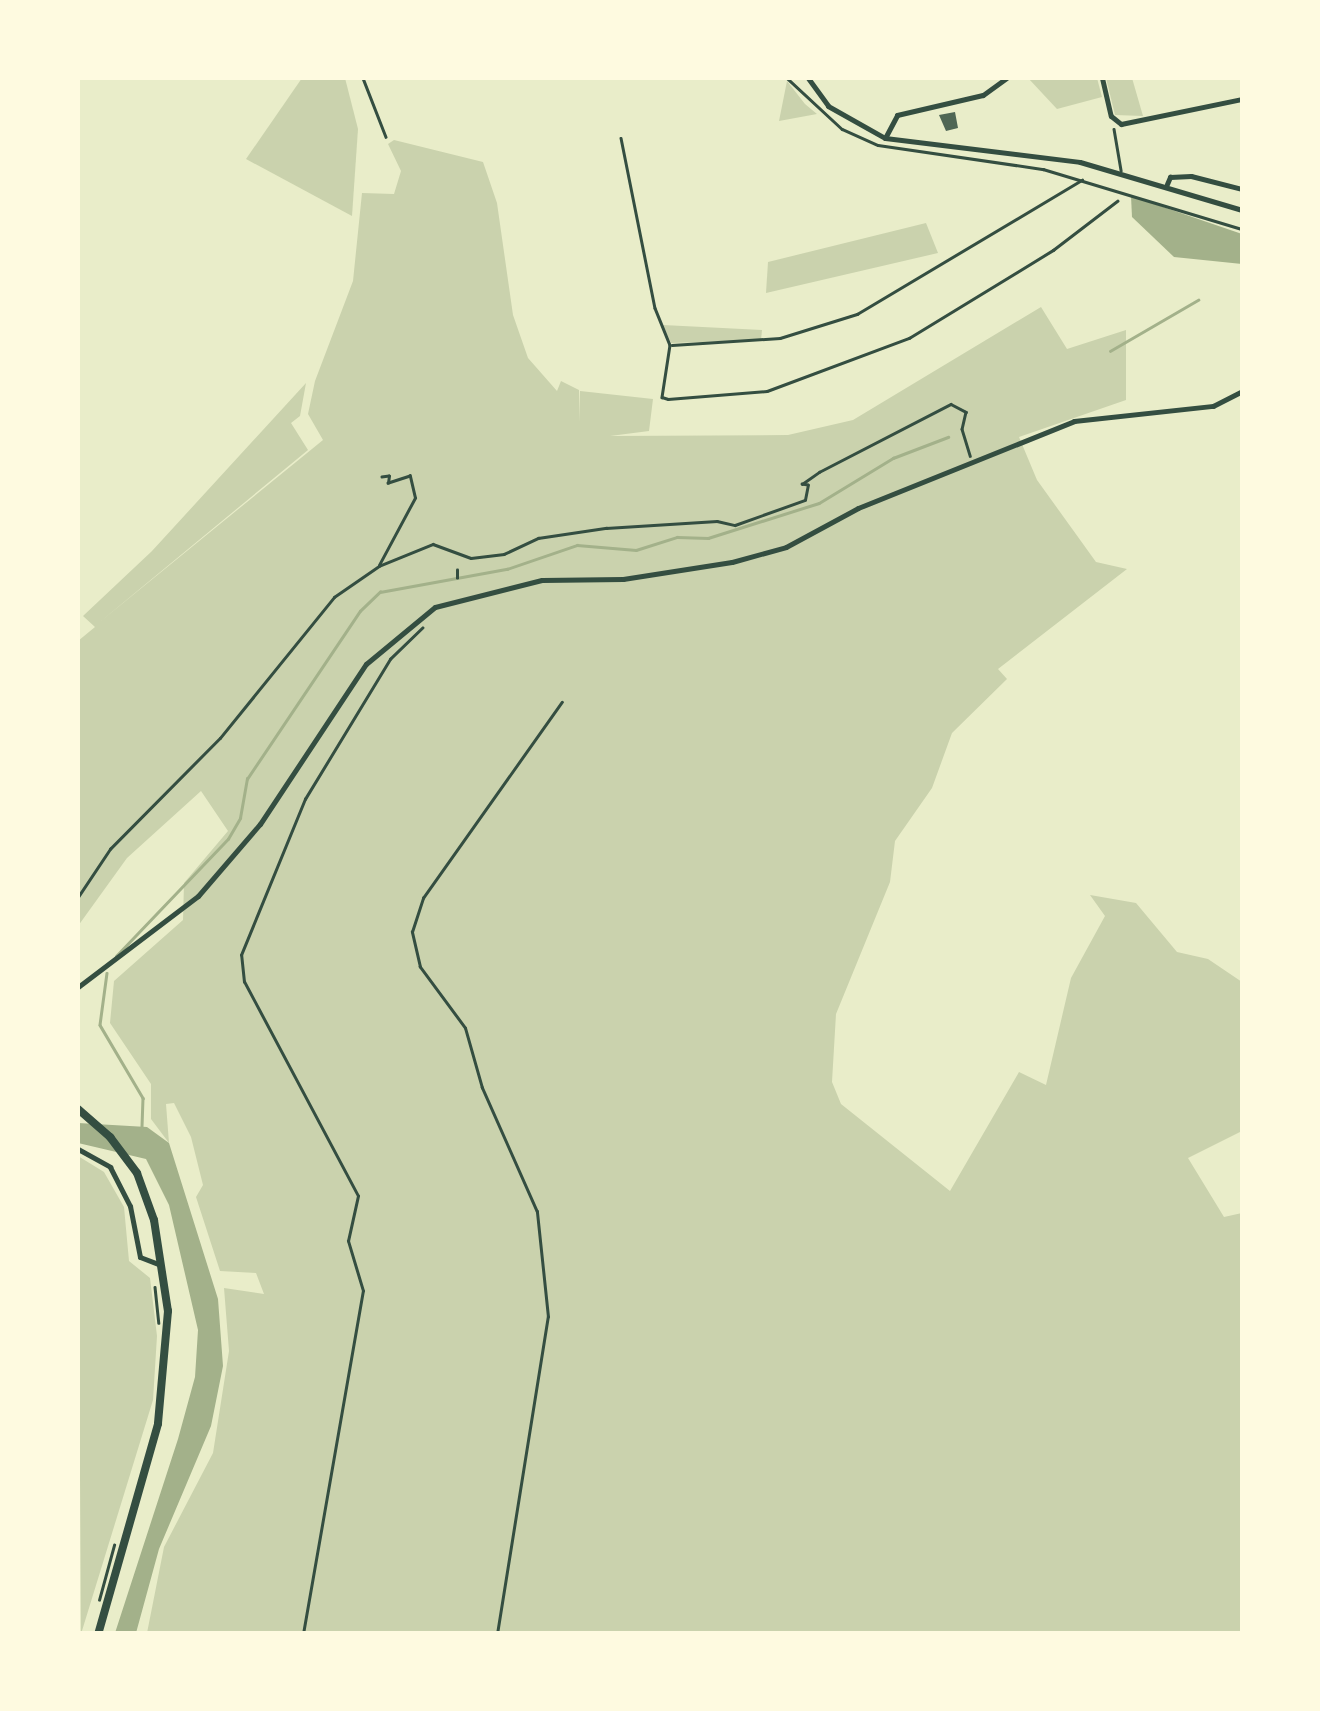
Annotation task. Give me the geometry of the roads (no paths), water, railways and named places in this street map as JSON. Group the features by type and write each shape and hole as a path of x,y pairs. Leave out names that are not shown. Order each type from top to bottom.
{"main road":[{"path":"78,1110 110,1137 136,1174 163,1265 165,1388 98,1634"}],"street":[{"path":"808,78 828,106 885,138 1080,162 1167,184 1242,210"},
{"path":"885,138 897,116 984,95 1006,78"},
{"path":"1102,78 1112,116 1121,124 1242,100"},
{"path":"1167,184 1170,177 1191,176 1242,189"},
{"path":"78,987 122,959 222,870 366,664 435,607 542,580 687,569 786,547 858,508 1074,421 1186,409 1242,391"},
{"path":"78,1149 110,1167 130,1206 140,1257 163,1265"}],"lane":[{"path":"363,78 386,136"}],"waterway":[{"path":"1110,351 1198,300"},
{"path":"116,956 228,839 240,818 247,779 360,611 380,592 507,569 577,545 636,550 677,537 708,538 819,503 893,458 948,437"},
{"path":"107,973 100,1025 143,1098 142,1128"}]}
